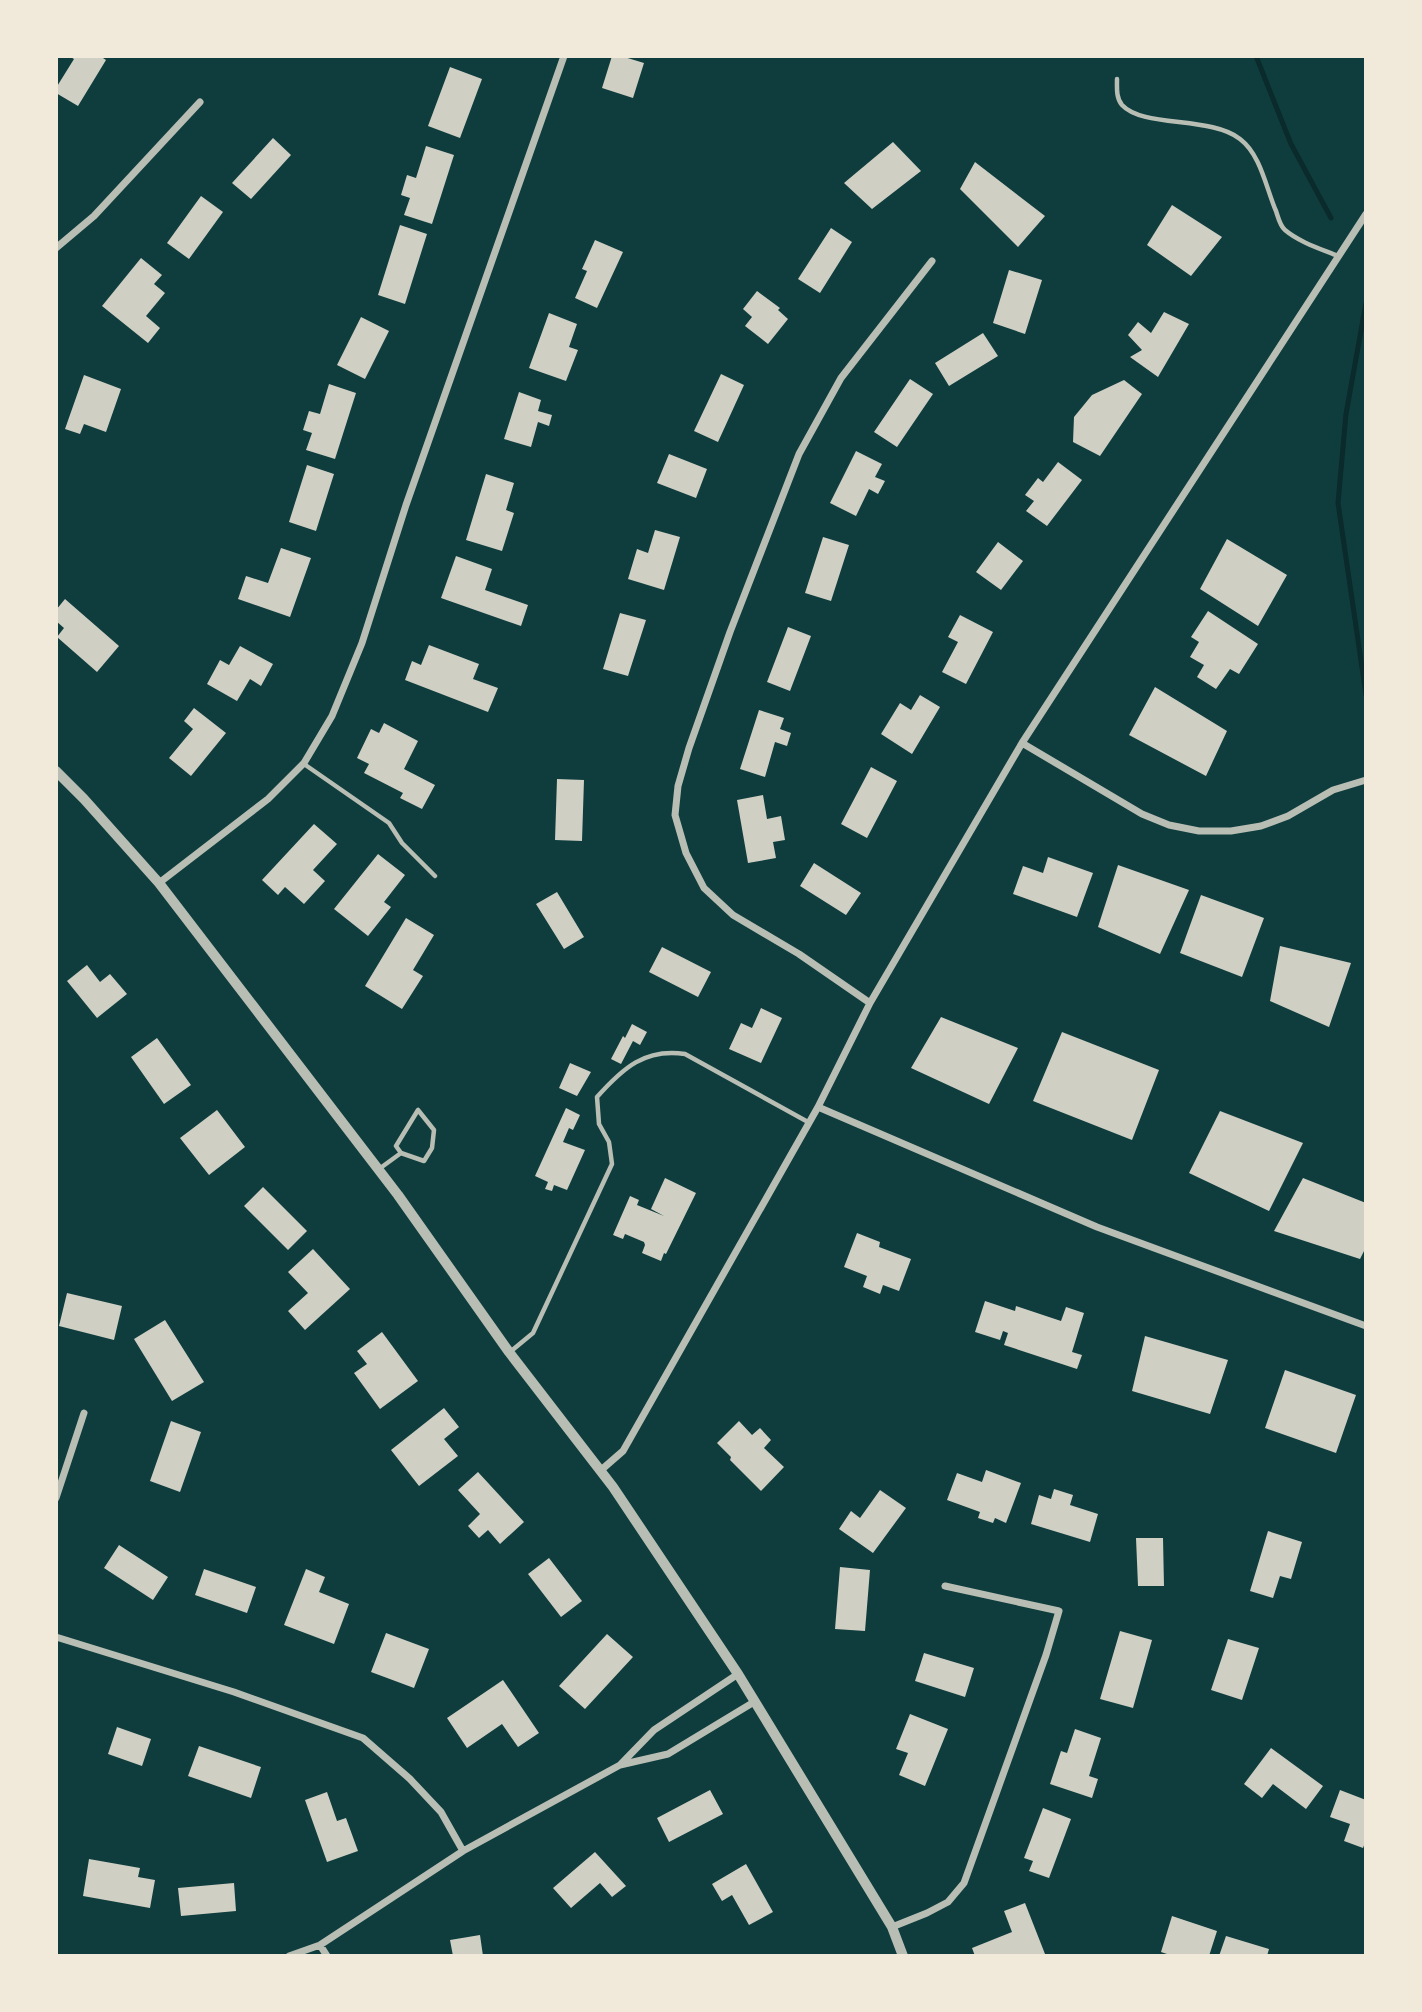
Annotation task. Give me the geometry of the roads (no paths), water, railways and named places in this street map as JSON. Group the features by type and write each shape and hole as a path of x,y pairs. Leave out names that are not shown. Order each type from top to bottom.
{"street":[{"path":"159,883 268,799 304,763 332,716 362,643 406,505 564,56"},
{"path":"56,248 94,216 200,102"},
{"path":"600,1471 623,1451 817,1107 870,1003 1022,743 1366,214"},
{"path":"870,1003 799,954 733,915 704,888 686,853 675,816 678,786 689,748 730,632 799,454 841,378 932,261"},
{"path":"1022,743 1142,814 1169,825 1199,831 1231,831 1261,826 1288,816 1333,790 1366,780"},
{"path":"56,771 159,883 378,1170 509,1352 600,1471 674,1576 738,1674 892,1927 903,1956"},
{"path":"817,1107 1097,1227 1366,1326"},
{"path":"56,1498 84,1413"},
{"path":"892,1927 948,1902 964,1882 1046,1656 1059,1611 946,1586"},
{"path":"56,1637 234,1692 363,1738 410,1779 440,1812 463,1851"},
{"path":"620,1765 654,1730 738,1674"},
{"path":"289,1956 320,1945 463,1851 620,1765 668,1754 754,1702"},
{"path":"320,1945 327,1956"}],"lane":[{"path":"1117,79 1118,98 1124,107 1137,114 1197,124 1228,132 1240,139 1253,153 1283,229 1314,247 1338,256"},
{"path":"304,763 389,823 402,843 435,876"},
{"path":"509,1352 533,1333 612,1164 609,1142 599,1124 597,1097 612,1080 643,1057 667,1051 685,1054 808,1122"},
{"path":"418,1110 434,1130 432,1148 424,1161 401,1153 396,1146 418,1110"},
{"path":"378,1170 401,1153"}],"waterway":[{"path":"1256,56 1291,144 1331,218"},
{"path":"1366,303 1346,414 1338,503 1366,695"}]}
